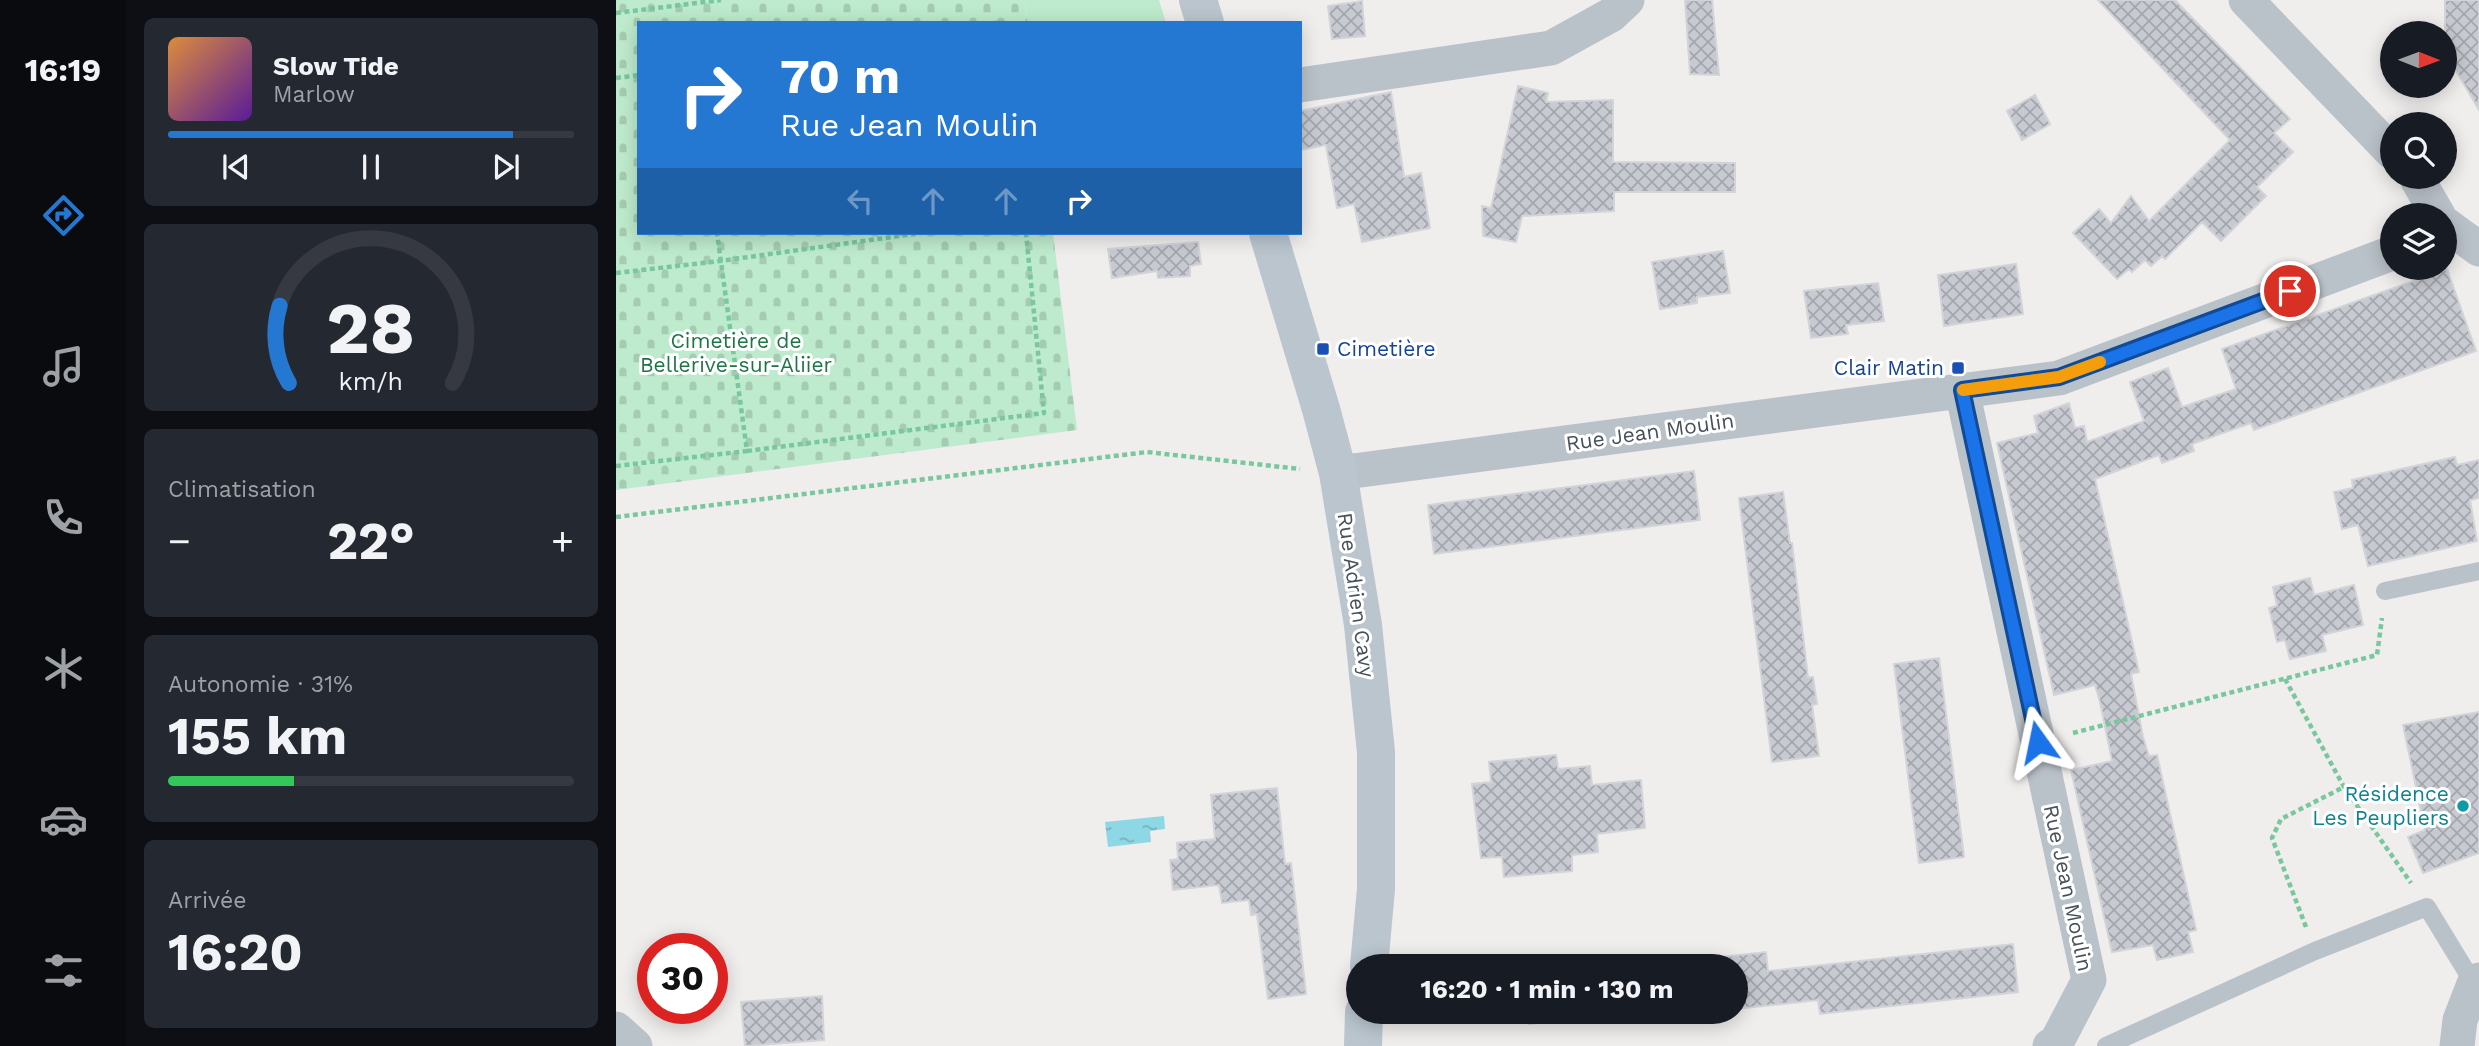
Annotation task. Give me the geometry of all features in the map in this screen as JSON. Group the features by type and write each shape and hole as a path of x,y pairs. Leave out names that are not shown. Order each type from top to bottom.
{"main road":[{"path":"1198,0 1204,21"},
{"name":"Rue Adrien Cavy","path":"1269,235 1338,473 1363,625 1376,752 1376,889 1369,954"}],"street":[{"path":"1302,85 1551,48 1611,15 1627,0"},
{"path":"2246,0 2380,140"},
{"path":"2457,233 2479,249"},
{"name":"Rue Jean Moulin","path":"1338,473 2059,377 2380,257"},
{"name":"Rue Jean Moulin","path":"1962,390 2089,980 2053,1046"},
{"path":"2457,1046 2459,1020 2477,982"},
{"path":"616,1029 635,1046"}],"lane":[{"path":"2385,592 2479,571"},
{"path":"2106,1046 2315,951 2427,907 2477,982"}],"path":[{"path":"616,13 721,0"},
{"path":"616,78 637,75"},
{"path":"717,235 747,451"},
{"path":"616,273 906,235"},
{"path":"616,466 1044,413 1026,235"},
{"path":"616,517 1147,452 1338,473"},
{"path":"2038,742 2377,655 2385,592"},
{"path":"2285,678 2344,787 2427,907"},
{"path":"2315,951 2272,838 2281,819 2344,787"}],"green space":[{"name":"Cimetière de Bellerive-sur-Aliier","path":"616,0 1025,0 1028,21 637,21 637,235 1053,235 1077,430 616,490"},
{"path":"1025,0 1159,0 1165,21 1028,21"}],"water":[{"path":"1164,816 1165,829 1150,831 1151,842 1108,847 1105,822"}],"building":[{"path":"1685,0 1712,0 1719,75 1690,74"},
{"path":"2098,0 2175,0 2290,119 2274,133 2293,152 2257,187 2266,196 2221,241 2202,222 2165,259 2162,256 2151,266 2145,260 2132,272 2129,269 2117,279 2073,233 2099,209 2111,223 2131,196 2149,221 2230,140"},
{"path":"2445,0 2479,0 2479,110 2457,72 2457,21 2445,21"},
{"path":"1362,1 1365,36 1332,39 1328,6"},
{"path":"1518,86 1548,93 1546,102 1613,100 1613,162 1735,163 1735,192 1614,192 1614,211 1522,216 1516,242 1483,236 1482,206 1491,208"},
{"path":"1391,92 1404,177 1421,173 1430,228 1362,242 1354,204 1337,208 1326,145 1302,150 1302,111"},
{"path":"2035,95 2050,124 2022,140 2007,111"},
{"path":"1198,242 1201,264 1190,266 1190,276 1158,278 1157,271 1112,278 1108,249"},
{"path":"1723,251 1730,293 1697,297 1697,303 1660,309 1652,262"},
{"path":"2016,264 2023,314 1944,326 1938,275"},
{"path":"2416,280 2451,280 2476,351 2254,430 2251,423 2192,444 2194,451 2162,463 2159,455 2095,479 2139,672 2131,674 2143,737 2149,756 2157,755 2196,930 2188,932 2193,952 2157,960 2153,945 2112,952 2071,770 2112,761 2100,702 2095,685 2054,695 1997,443 2038,433 2034,416 2069,403 2075,428 2084,426 2087,442 2144,421 2130,382 2168,368 2182,407 2236,389 2222,349"},
{"path":"1878,283 1884,321 1846,325 1848,334 1811,338 1804,291"},
{"path":"2455,457 2457,465 2479,460 2479,498 2470,500 2477,541 2368,566 2358,525 2342,529 2334,492 2353,488 2352,480"},
{"path":"1694,471 1700,520 1434,554 1428,505"},
{"path":"1783,492 1808,677 1813,677 1817,704 1812,705 1819,756 1772,762 1739,498"},
{"path":"2310,578 2314,595 2354,585 2363,625 2322,635 2326,651 2290,659 2285,640 2277,642 2269,608 2277,606 2273,587"},
{"path":"1939,658 1964,857 1919,863 1894,664"},
{"name":"Résidence Les Peupliers","path":"2479,712 2479,853 2423,873 2408,837 2425,830 2403,725"},
{"path":"1556,755 1558,769 1590,766 1592,785 1641,780 1645,828 1597,834 1598,852 1572,855 1572,871 1504,877 1502,857 1481,858 1472,784 1491,782 1489,762"},
{"path":"1277,788 1285,864 1291,863 1306,994 1268,999 1257,914 1251,915 1249,900 1222,903 1219,885 1173,890 1170,860 1178,859 1177,843 1215,839 1211,795"},
{"path":"2013,944 2018,992 1820,1014 1818,1000 1748,1008 1747,954 1766,952 1768,971"},
{"path":"822,996 824,1040 745,1046 741,1002"}],"slow traffic":[{"path":"1963,390 2059,377 2100,362"}],"place":[{"name":"Cimetière","path":"1323,349"},
{"name":"Clair Matin","path":"1958,368"},
{"name":"Résidence Les Peupliers","path":"2463,806"}],"route":[{"path":"2038,742 1962,390 2059,377 2290,291"}]}
